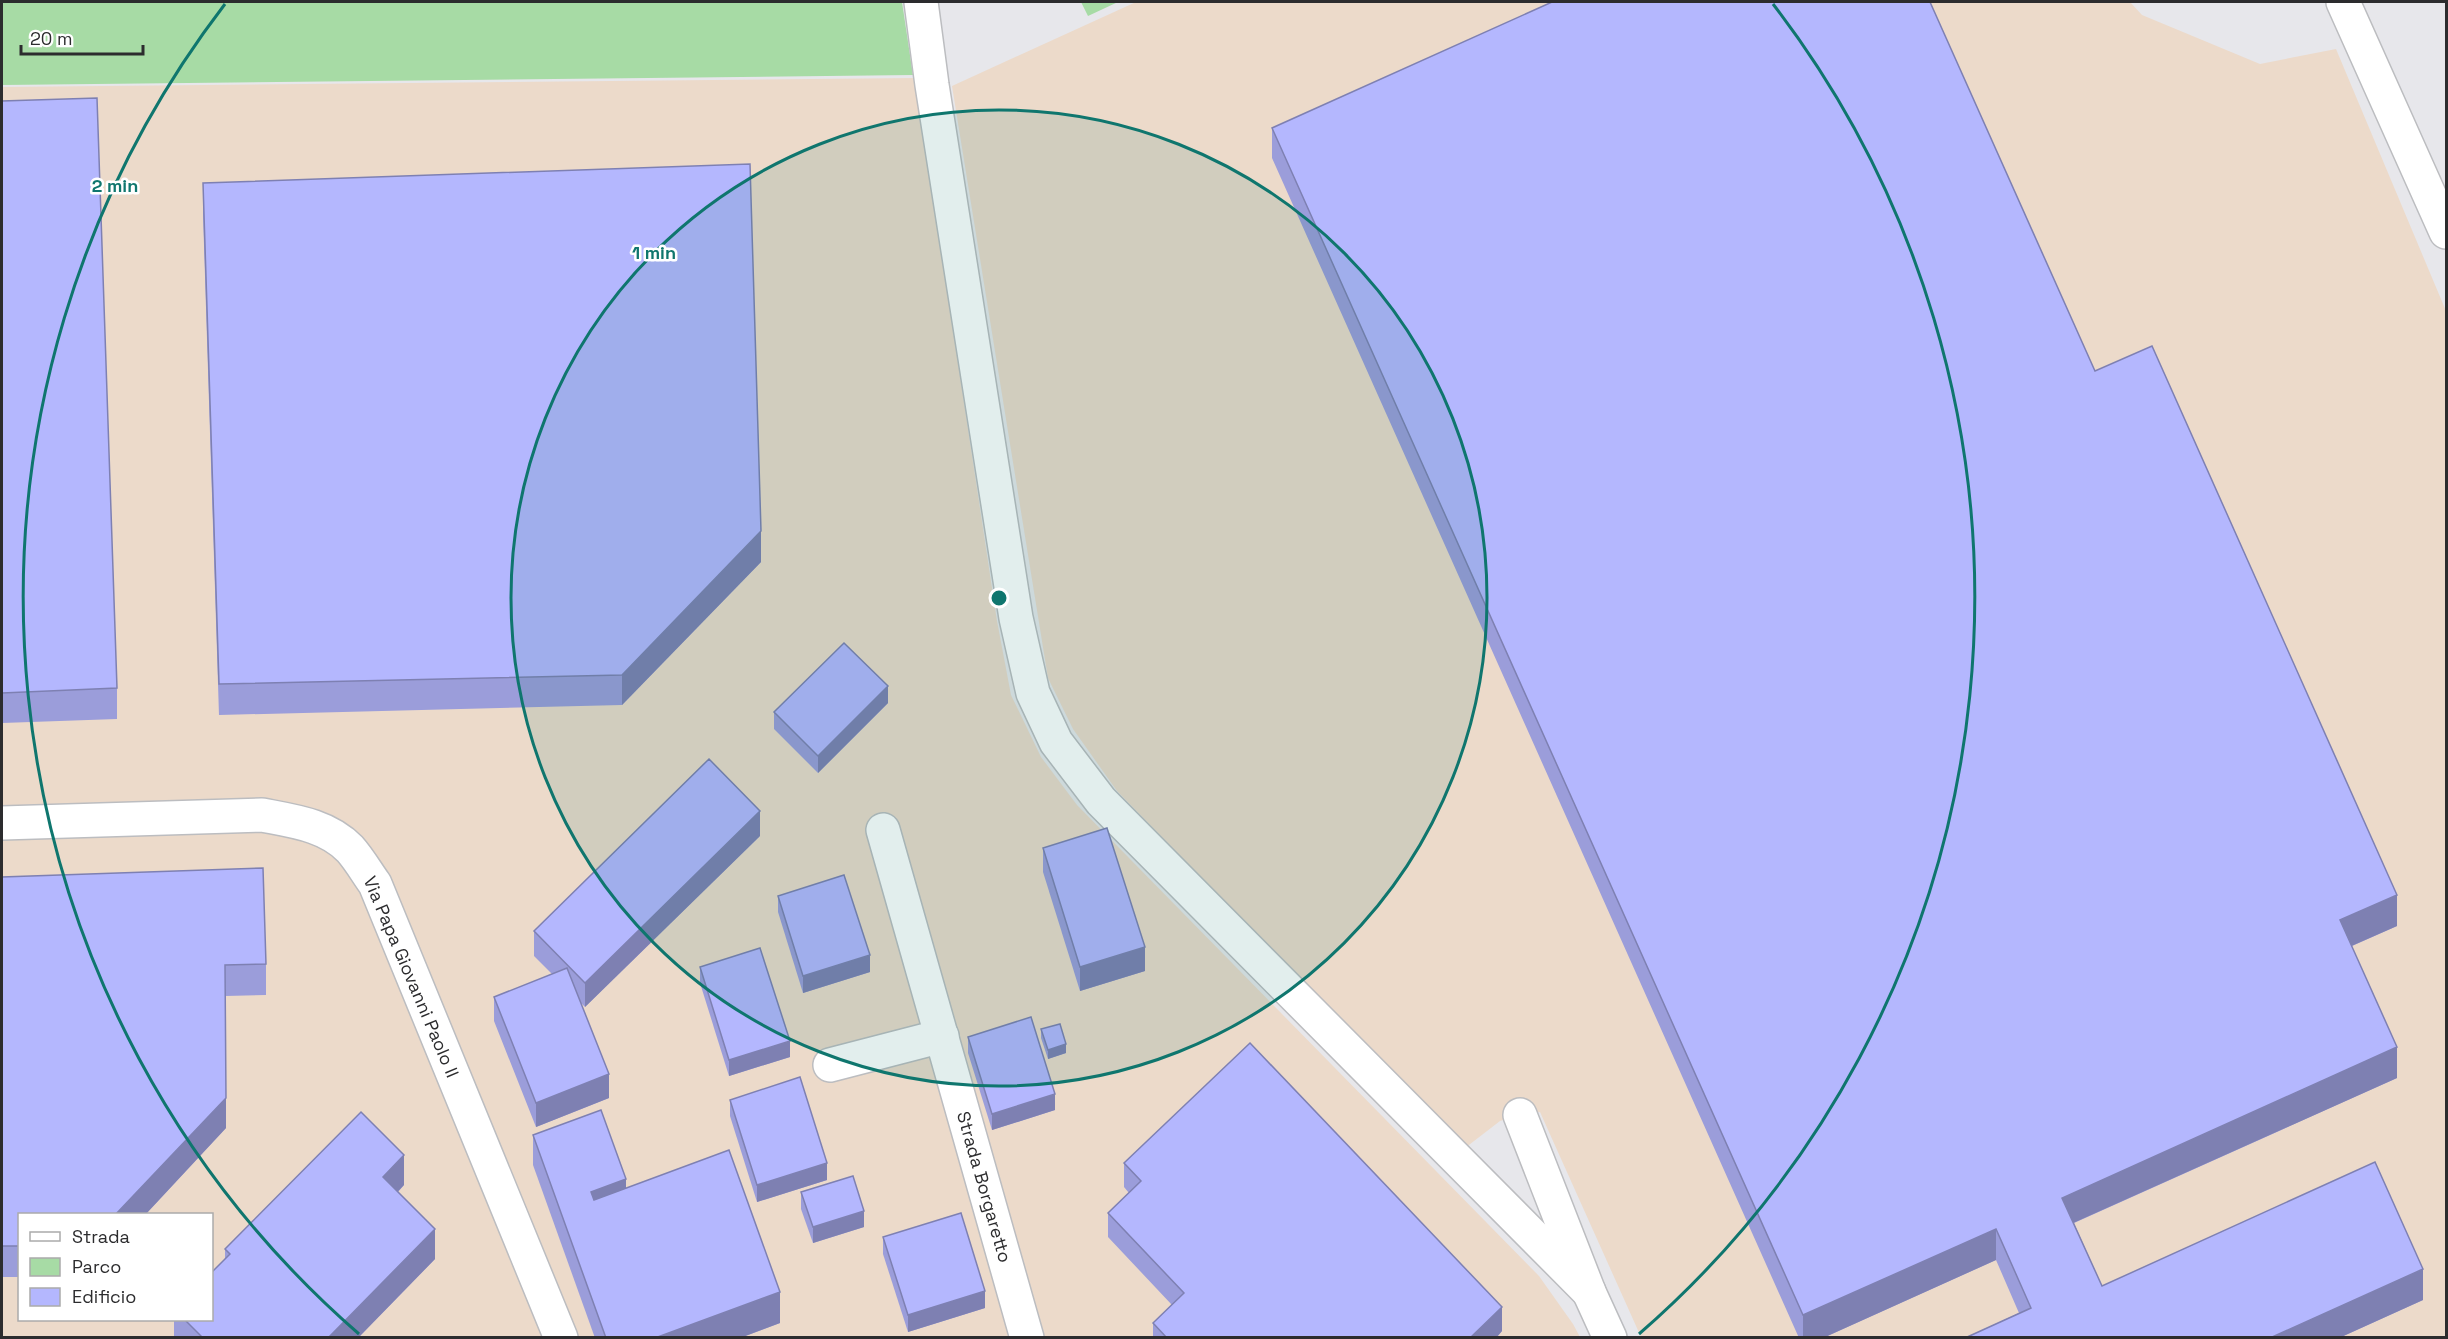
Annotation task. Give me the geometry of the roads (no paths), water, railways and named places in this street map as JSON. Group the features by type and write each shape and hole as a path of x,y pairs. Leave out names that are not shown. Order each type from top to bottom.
{"street":[{"path":"921,2 1016,618 1032,693 1056,742 1109,809 1589,1292"},
{"path":"2343,2 2446,232"},
{"name":"Via Papa Giovanni Paolo II","path":"2,823 262,815 297,821 329,833 350,849 375,884 561,1338"},
{"name":"Strada Borgaretto","path":"884,830 1027,1338"},
{"path":"830,1065 942,1036"},
{"path":"1520,1115 1589,1292 1610,1338"}]}
